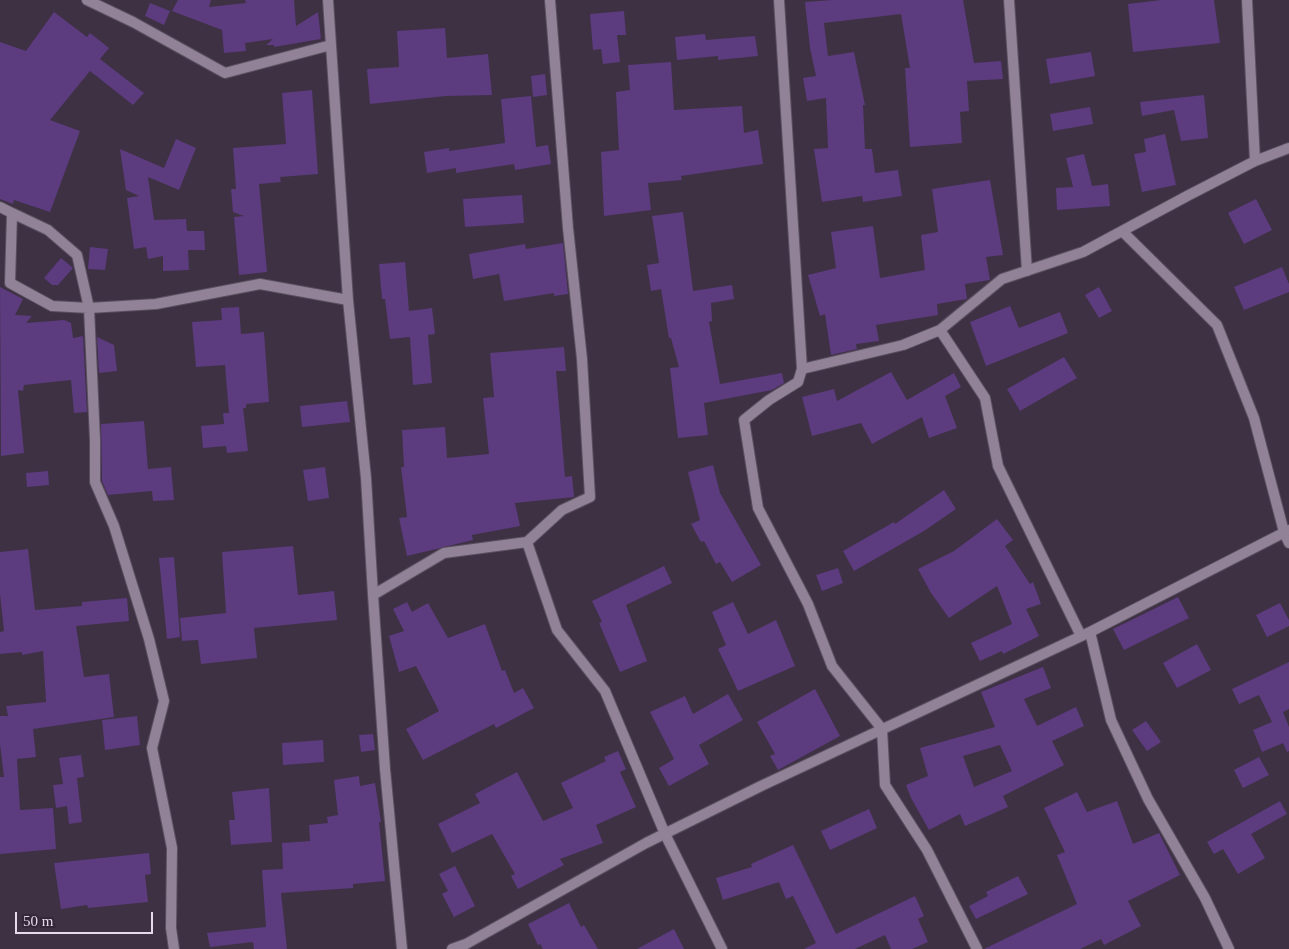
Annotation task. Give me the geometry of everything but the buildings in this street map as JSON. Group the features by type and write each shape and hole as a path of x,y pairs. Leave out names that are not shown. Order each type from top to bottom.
{"street":[{"path":"87,0 133,22 225,73 331,45"},
{"path":"328,0 348,300 366,478 385,769 402,949"},
{"path":"373,595 444,553 527,542 562,510 590,497 582,359 568,228 550,0"},
{"path":"778,0 802,369 798,382 769,400 744,420 758,508 808,604 832,666 882,729 885,785 927,850 977,949"},
{"path":"1009,0 1027,271"},
{"path":"1247,0 1256,161"},
{"path":"802,369 903,345 940,330 1002,279 1083,252 1256,161 1289,148"},
{"path":"0,207 48,230 77,255 89,308 95,440 94,482 114,526 149,639 164,701 152,748 172,848 172,928 174,949"},
{"path":"12,213 10,283 52,306 89,308 156,304 260,284 348,300"},
{"path":"1122,231 1218,325 1254,418 1289,543"},
{"path":"940,330 985,398 998,466 1085,634 1111,720 1148,799 1206,898 1229,949"},
{"path":"452,949 467,946 665,834 882,729 1085,634 1287,531"},
{"path":"527,542 557,630 605,692 665,834 722,949"}]}
